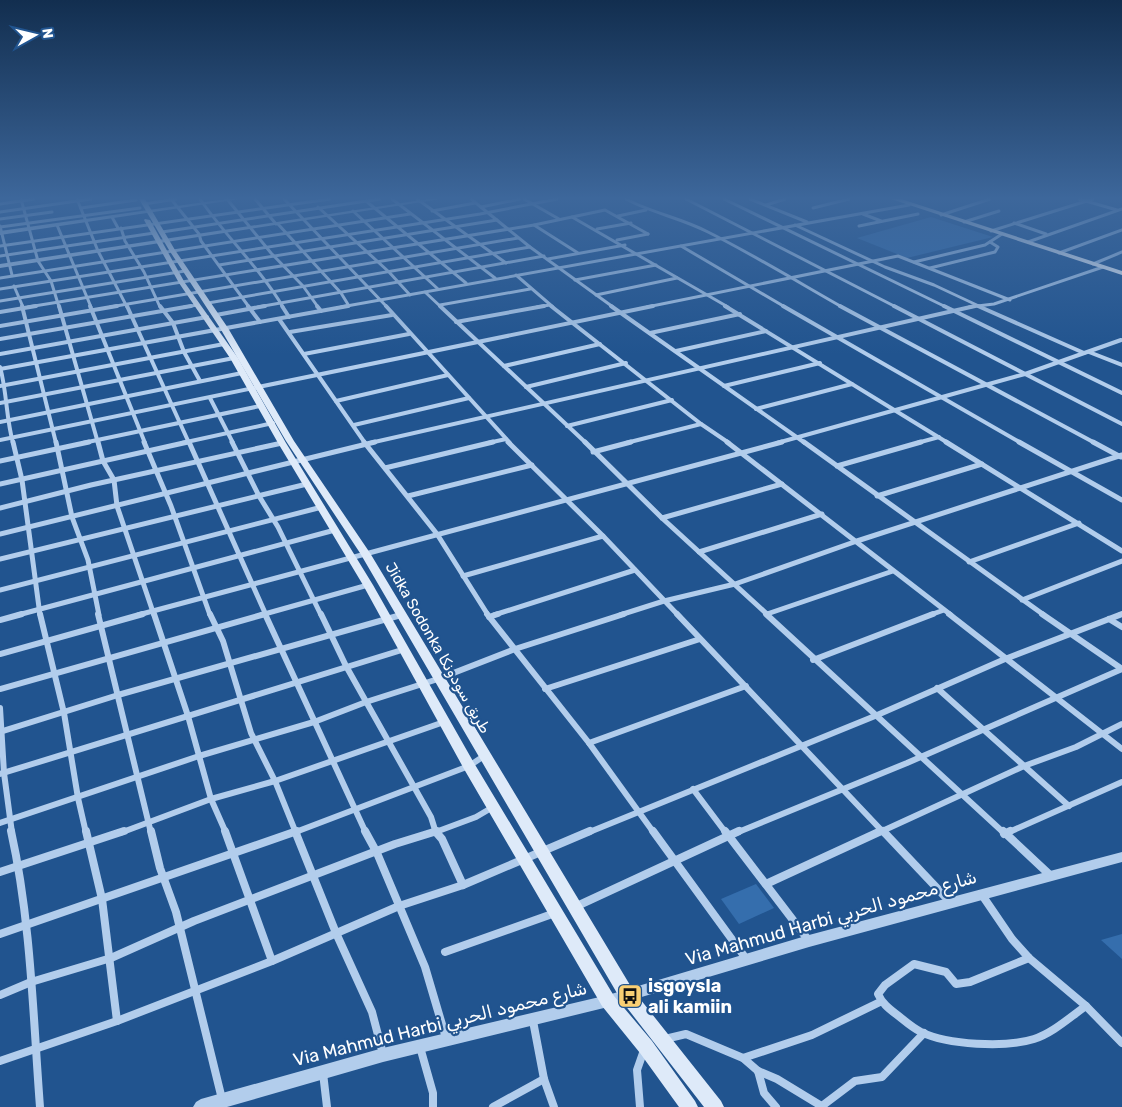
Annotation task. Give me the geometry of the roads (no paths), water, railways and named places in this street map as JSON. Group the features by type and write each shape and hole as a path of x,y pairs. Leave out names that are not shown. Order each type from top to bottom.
{"main road":[{"name":"Jidka Sodonka طريق سودونكا","path":"168,251 184,277 220,328 297,460 364,553 540,852 575,906 627,995 715,1107"},
{"path":"1052,251 1122,273"},
{"name":"Jidka Sodonka طريق سودونكا","path":"220,328 224,344 242,373 255,389 260,406 274,423 282,443 297,460 307,484 405,649 469,766 608,1001 646,1047 689,1107"}],"street":[{"path":"5,251 12,275"},
{"path":"0,256 32,251"},
{"path":"36,251 38,261 54,291 75,355 103,461 114,480 118,506 188,716 211,799 235,853 272,960"},
{"path":"67,251 98,322 125,396 185,542 215,628 231,664 251,733 256,739 275,781 336,933 372,1012 383,1055"},
{"path":"0,266 106,251"},
{"path":"131,251 158,299 162,311 179,336 184,352 200,381"},
{"path":"0,278 135,256 146,251"},
{"path":"0,289 140,267 155,251"},
{"path":"195,251 211,255 237,251"},
{"path":"208,251 260,322"},
{"path":"241,251 282,303 289,317"},
{"path":"270,251 303,286 321,311"},
{"path":"219,265 303,251 331,281 349,306"},
{"path":"332,251 382,300 392,315 506,439 564,500 603,536 952,904"},
{"path":"0,300 145,276 227,275 373,251"},
{"path":"395,251 438,289"},
{"path":"425,251 466,284"},
{"path":"0,326 441,251"},
{"path":"458,251 495,278"},
{"path":"489,251 506,263"},
{"path":"0,339 511,251"},
{"path":"535,251 837,466 913,523 1122,669"},
{"path":"573,251 578,254"},
{"path":"0,354 252,310 481,267 595,251"},
{"path":"612,251 621,256"},
{"path":"635,251 705,296 740,314 939,436 1122,551"},
{"path":"117,1021 111,958 102,899 78,798 64,713 39,610 22,480 11,438 3,421 0,368 652,251"},
{"path":"688,251 938,397 1122,500"},
{"path":"742,251 877,327 1121,456"},
{"path":"787,251 1122,424"},
{"path":"828,251 1122,393"},
{"path":"852,251 934,285 976,306 1122,365"},
{"path":"914,262 957,251"},
{"path":"930,268 996,251"},
{"path":"1059,253 1065,251"},
{"path":"98,252 126,304 130,317 138,330 142,343 151,358 230,530 296,683 377,853 426,967 446,1038"},
{"path":"366,252 389,272 410,295"},
{"path":"1093,264 1122,252"},
{"path":"0,440 320,376 898,256 1010,301"},
{"path":"575,280 656,265"},
{"path":"0,534 297,460 487,418 916,318 1010,301 1103,267"},
{"path":"516,275 530,289 648,380 701,424 743,453 1122,749"},
{"path":"0,312 151,288 184,277"},
{"path":"596,295 677,278"},
{"path":"14,286 20,297 30,334 47,413 63,470 72,517 75,520 78,538 81,539 88,566 126,735 197,991 223,1101"},
{"path":"440,305 530,289"},
{"path":"425,292 814,660 1051,876"},
{"path":"456,322 550,305"},
{"path":"650,333 740,314"},
{"path":"290,332 392,315"},
{"path":"279,319 290,332 366,445 437,534 489,617 589,743 746,960"},
{"path":"676,351 766,330"},
{"path":"304,354 409,334"},
{"path":"0,654 154,613 300,570 743,453 983,384 1025,374 1122,340"},
{"path":"2,386 224,344"},
{"path":"504,366 600,344"},
{"path":"3,402 234,358"},
{"path":"526,387 626,363"},
{"path":"724,386 820,363"},
{"path":"3,421 242,373"},
{"path":"336,401 448,375"},
{"path":"756,409 852,384"},
{"path":"210,398 259,496 333,635 346,666 430,817 435,831 442,839 463,885"},
{"path":"354,425 469,398"},
{"path":"568,426 672,400"},
{"path":"0,461 260,406"},
{"path":"0,484 274,423"},
{"path":"593,452 701,424"},
{"path":"837,466 939,436"},
{"path":"385,468 506,439"},
{"path":"0,508 114,480 282,443"},
{"path":"0,823 199,756 314,722 366,702 438,679 515,649 664,601 735,584 856,541 1121,456"},
{"path":"877,496 982,464"},
{"path":"408,496 532,465"},
{"path":"0,559 307,484"},
{"path":"662,518 782,484"},
{"path":"0,590 322,507"},
{"path":"699,552 822,514"},
{"path":"969,562 1079,523"},
{"path":"0,620 336,530"},
{"path":"463,576 603,536"},
{"path":"1022,600 1122,561"},
{"path":"489,617 635,570"},
{"path":"767,614 893,571"},
{"path":"0,689 368,585"},
{"path":"814,660 944,610"},
{"path":"0,1062 197,991 400,906 463,885 523,858 875,716 1005,659 1122,614"},
{"path":"1,732 118,695 401,615"},
{"path":"1109,619 1122,627"},
{"path":"545,689 700,639"},
{"path":"2,774 70,751 405,649"},
{"path":"575,906 675,862 730,835 921,756 1122,669"},
{"path":"589,743 746,686"},
{"path":"937,688 1069,806"},
{"path":"0,708 2,774 17,866 31,982 40,1107"},
{"path":"0,872 150,823 211,799 275,781 444,722"},
{"path":"766,884 1024,766 1076,747 1122,724"},
{"path":"0,934 355,810 469,766 484,756"},
{"path":"1004,834 1122,782"},
{"path":"693,789 730,835 809,941"},
{"path":"0,995 31,982 111,958 250,899 476,817 494,806"},
{"name":"Via Mahmud Harbi شارع محمود الحربي","path":"201,1107 446,1038 533,1020 608,1001 809,941 1122,857"},
{"path":"982,895 1012,939 1029,958 1086,1006 1122,1043"},
{"path":"445,952 556,913"},
{"path":"1029,958 970,982 956,984 946,972 914,964 885,984 878,994 880,1002 911,1026 924,1033 956,1041 1005,1042 1033,1039 1043,1035 1086,1006"},
{"path":"742,1058 812,1035 880,1002"},
{"path":"533,1020 544,1080 554,1107"},
{"path":"662,1039 686,1034 709,1042 742,1058 758,1071 777,1078 822,1107 854,1082 882,1077 924,1033"},
{"path":"420,1046 433,1093 433,1107"},
{"path":"640,1107 636,1088 638,1062 646,1047"},
{"path":"758,1071 764,1093 776,1107"},
{"path":"322,1072 327,1107"},
{"path":"493,1107 544,1080"}],"place":[{"name":"isgoysla ali kamiin","path":"630,996"}]}
